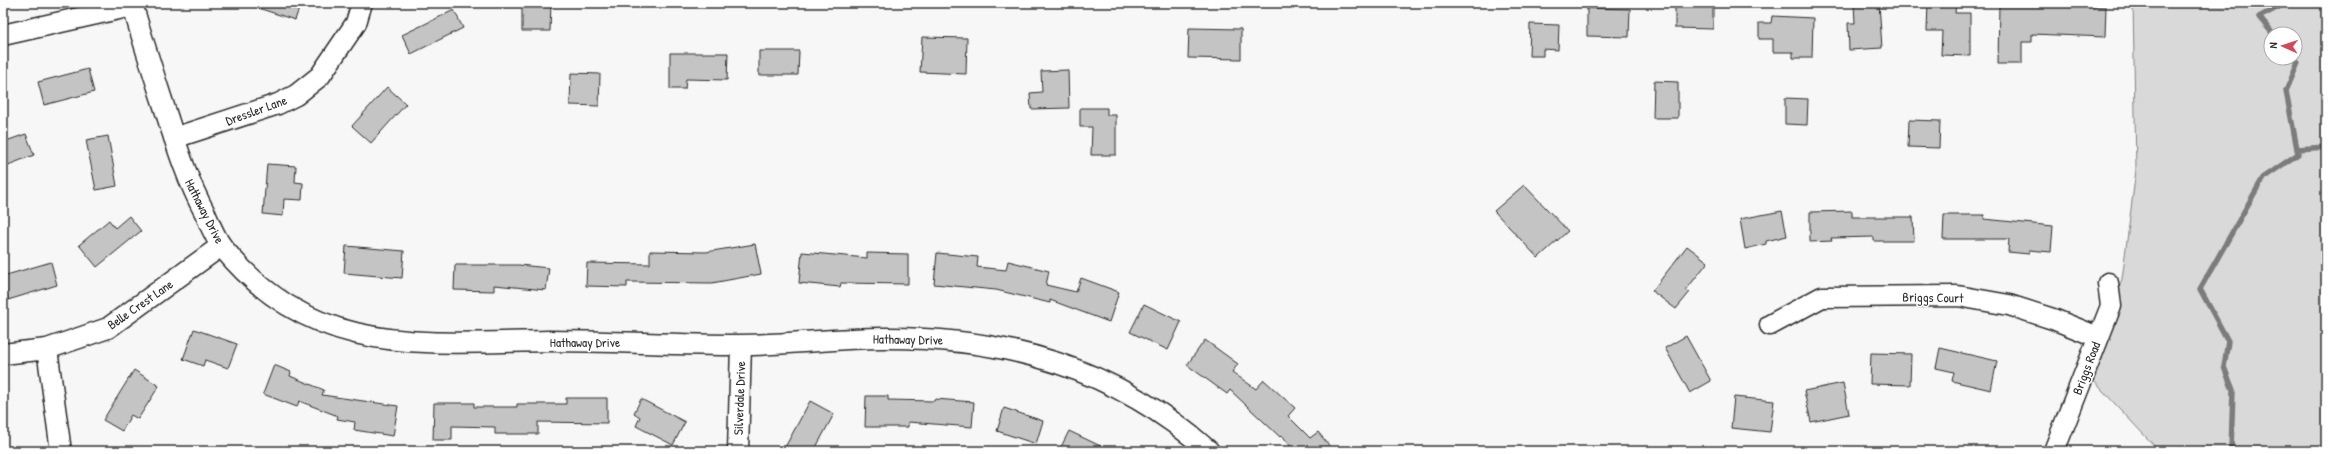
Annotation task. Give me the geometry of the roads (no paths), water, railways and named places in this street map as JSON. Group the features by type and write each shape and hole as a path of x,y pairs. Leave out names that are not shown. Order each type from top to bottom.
{"street":[{"name":"Dressler Lane","path":"174,138 278,104 296,95 320,76 356,23 362,3"},
{"name":"Hathaway Drive","path":"132,4 188,182 222,246 261,287 289,307 319,323 353,334 419,343 595,341 741,345 882,338 944,339 997,347 1048,359 1093,375 1134,395 1186,431 1209,451"},
{"path":"3,35 132,4"},
{"name":"Belle Crest Lane","path":"3,354 47,349 108,328 222,246"},
{"name":"Briggs Road","path":"2054,451 2111,306 2108,283"},
{"name":"Briggs Court","path":"1770,325 1822,297 1958,296 2009,305 2053,319 2098,337"},
{"name":"Silverdale Drive","path":"738,451 741,345"},
{"path":"47,349 61,451"}],"waterway":[{"path":"2266,26 2259,17 2286,3"},
{"path":"2233,451 2231,450 2233,390 2224,367 2228,341 2200,289 2263,178 2298,154 2286,91 2297,66"},
{"path":"2297,149 2326,147"}]}
